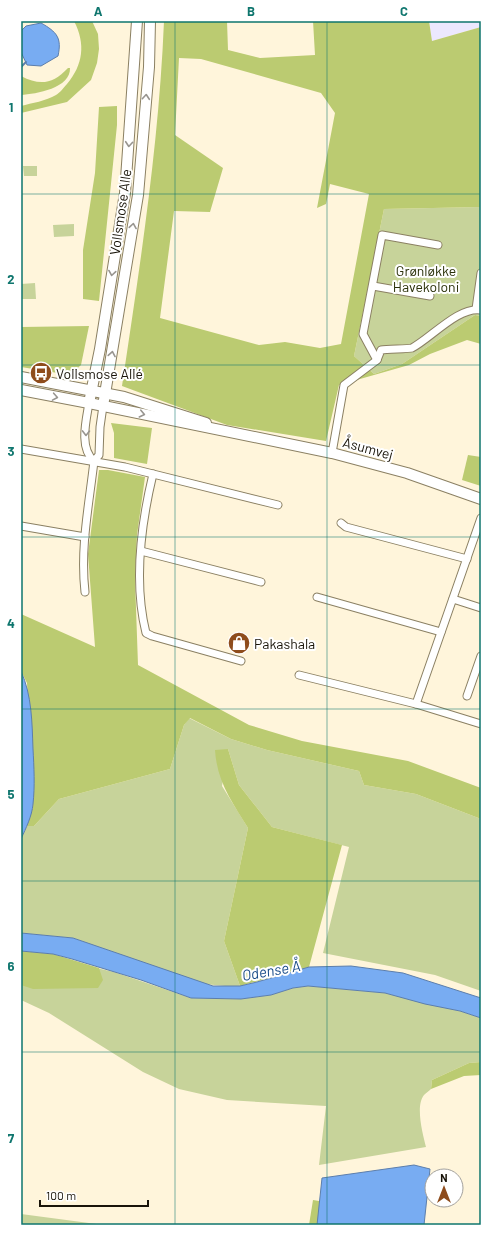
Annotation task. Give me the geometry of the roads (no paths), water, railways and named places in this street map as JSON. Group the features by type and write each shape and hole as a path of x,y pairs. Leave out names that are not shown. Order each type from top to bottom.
{"street":[{"name":"Vollsmose Alle","path":"89,403 100,349 125,194 137,21"},
{"name":"Vollsmose Alle","path":"103,406 138,195 150,21"},
{"path":"377,360 363,334 382,235 438,245"},
{"path":"332,453 344,385 377,360 381,350 394,348 410,349 462,313 478,309 481,273"},
{"path":"373,286 430,296"},
{"name":"Åsumvej","path":"21,377 106,393 164,408 244,435"},
{"name":"Åsumvej","path":"21,390 332,453 407,473 481,499"},
{"path":"89,403 86,423 86,449 89,456 94,461"},
{"path":"85,592 83,574 85,537 94,461 99,455 100,426 103,406"},
{"path":"21,449 94,461 278,505"},
{"path":"153,474 145,516 141,551 140,592 146,633 241,661"},
{"path":"416,704 481,518"},
{"path":"341,523 346,527 467,559"},
{"path":"21,526 85,537"},
{"path":"141,551 261,582"},
{"path":"317,597 441,632"},
{"path":"453,599 481,608"},
{"path":"467,696 481,656"},
{"path":"299,675 416,704 481,724"}],"water":[{"path":"41,23 51,29 57,36 59,40 58,56 41,66 27,65 21,52 21,31 26,26"},
{"path":"21,671 25,680 31,709 34,783 31,813 21,839"},
{"path":"21,933 73,938 213,986 240,986 309,967 351,966 403,973 481,998 481,1018 460,1011 425,1004 385,993 308,986 293,988 271,995 241,999 191,998 141,980 72,959 53,954 21,951"},
{"path":"414,1165 426,1168 424,1168 424,1208 426,1208 424,1225 317,1225 322,1178"}],"waterway":[{"path":"21,67 26,62"}],"place":[{"name":"Vollsmose Allé","path":"41,373"},
{"name":"Pakashala","path":"239,643"}],"park label":[{"name":"Grønløkke Havekoloni","path":"426,278"}],"water label":[{"name":"Odense Å","path":"271,970"}]}
